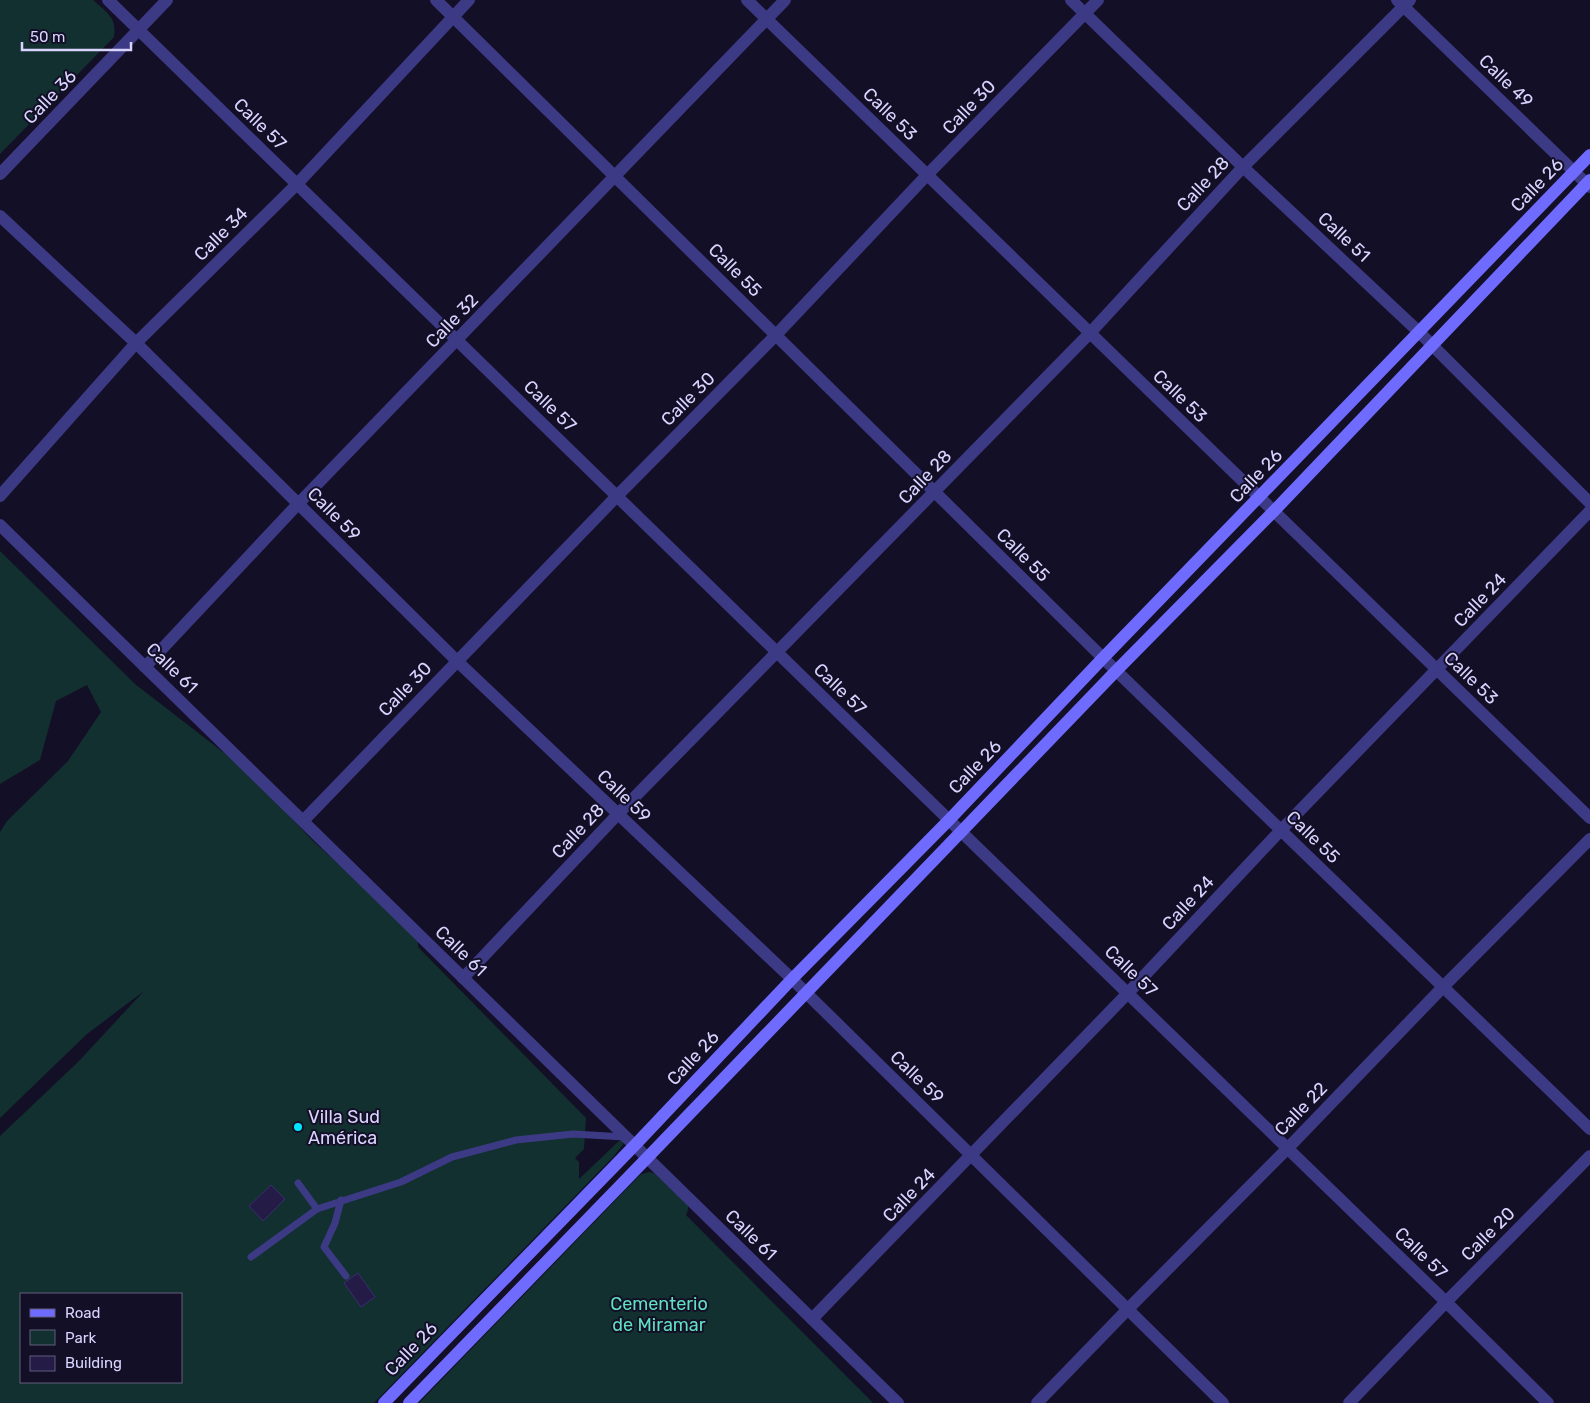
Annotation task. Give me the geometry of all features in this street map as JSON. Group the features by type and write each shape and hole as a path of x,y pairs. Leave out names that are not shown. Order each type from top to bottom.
{"main road":[{"name":"Calle 26","path":"384,1403 630,1141 949,820 1103,658 1260,498 1590,155"},
{"name":"Calle 26","path":"409,1403 1589,184"}],"street":[{"name":"Calle 57","path":"108,0 1548,1403"},
{"name":"Calle 36","path":"0,174 167,0"},
{"name":"Calle 55","path":"436,0 1116,671 1590,1129"},
{"name":"Calle 34","path":"0,496 136,344 297,184 469,0"},
{"name":"Calle 53","path":"747,0 1590,818"},
{"name":"Calle 32","path":"145,666 298,504 785,0"},
{"name":"Calle 51","path":"1070,0 1243,167 1420,332 1590,503"},
{"name":"Calle 30","path":"303,821 617,496 776,335 927,175 1098,0"},
{"name":"Calle 28","path":"463,978 618,814 1090,333 1243,167 1404,2"},
{"name":"Calle 49","path":"1404,2 1574,172 1589,184"},
{"name":"Calle 59","path":"0,216 136,344 457,661 792,979 1223,1403"},
{"name":"Calle 24","path":"812,1319 1128,993 1281,830 1590,511"},
{"name":"Calle 61","path":"0,525 898,1403"},
{"name":"Calle 22","path":"1037,1403 1288,1148 1443,987 1590,840"},
{"name":"Calle 20","path":"1349,1403 1590,1156"}],"lane":[{"path":"251,1257 317,1209 402,1182 452,1157 516,1140 573,1134 630,1141"},
{"path":"298,1183 317,1209"},
{"path":"341,1200 335,1223 324,1247 346,1276"}],"green space":[{"path":"0,0 93,0 110,16 115,30 114,37 0,154"},
{"name":"Villa Sud América","path":"0,551 135,684 245,769 312,840 418,937 418,947 586,1118 584,1149 575,1158 579,1162 579,1179 621,1139 624,1143 614,1156 374,1403 0,1403 0,1136 79,1061 144,991 87,1034 0,1118 0,832 7,821 68,761 101,712 87,685 56,701 40,760 0,784"},
{"name":"Cementerio de Miramar","path":"649,1172 654,1173 688,1205 686,1215 873,1403 419,1403 639,1176"}],"building":[{"path":"271,1185 285,1199 263,1221 249,1206"},
{"path":"358,1273 375,1297 361,1307 344,1283"}],"place":[{"name":"Villa Sud América","path":"298,1127"}]}
